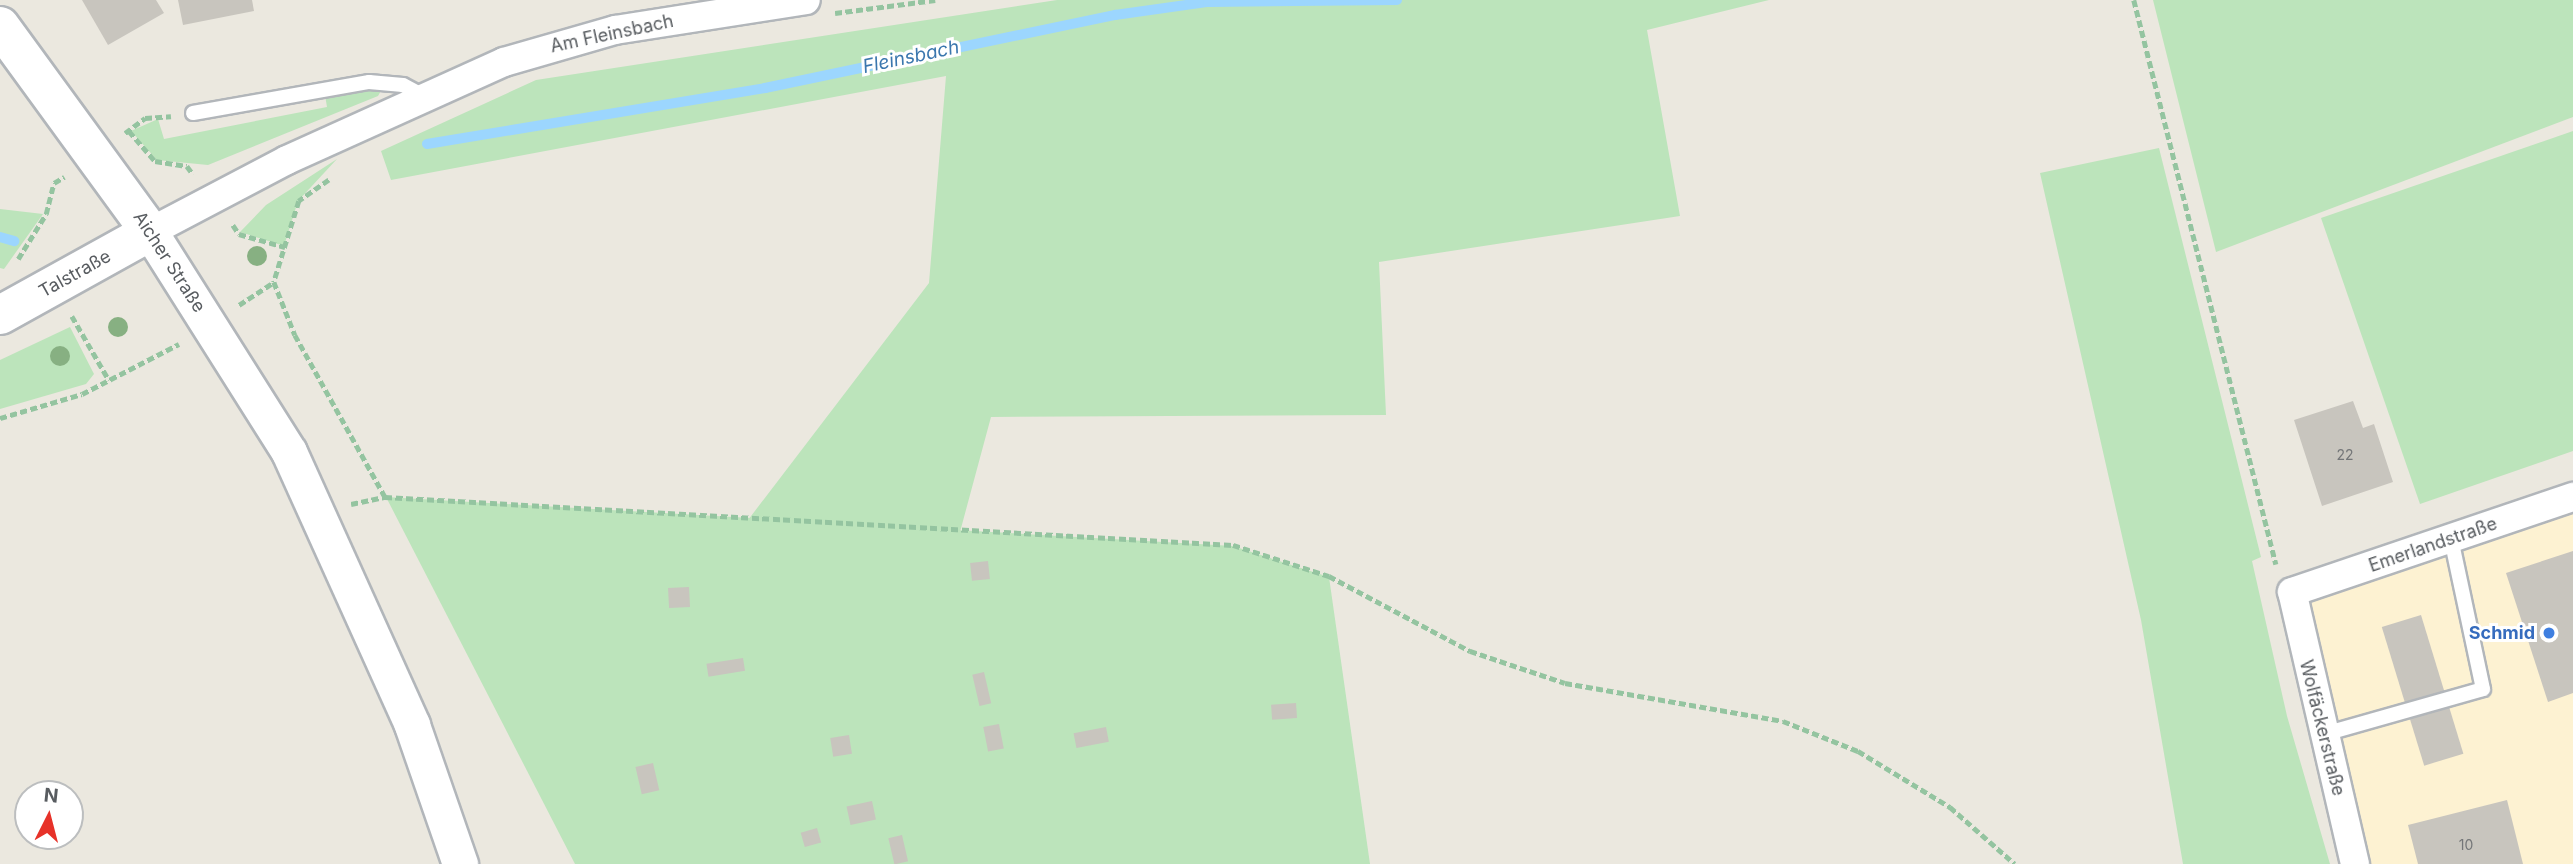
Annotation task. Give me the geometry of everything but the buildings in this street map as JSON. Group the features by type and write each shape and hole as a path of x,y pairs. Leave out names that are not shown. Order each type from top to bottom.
{"main road":[{"name":"Aicher Straße","path":"0,26 97,153 150,232"},
{"name":"Talstraße","path":"0,315 150,232"}],"street":[{"name":"Am Fleinsbach","path":"150,232 426,97 553,45 683,9 806,0"},
{"name":"Aicher Straße","path":"150,232 289,452 412,725 460,864"},
{"name":"Emerlandstraße","path":"2292,592 2573,497"},
{"name":"Wolfäckerstraße","path":"2292,592 2355,864"}],"lane":[{"path":"192,113 369,82 403,85 426,97"},
{"path":"2324,734 2483,689 2451,538"}],"path":[{"path":"2134,0 2271,554 2292,592"},
{"path":"129,131 145,118 192,113"},
{"path":"13,263 32,241 54,183 97,153"},
{"path":"285,247 274,282 295,335 385,497 1233,545 1329,576 1470,652 1565,683 1783,721 1858,751 1950,807 2015,864"},
{"path":"0,418 109,380"}],"shaded area":[{"path":"2573,497 2573,864 2355,864 2292,592"}],"green space":[{"path":"1057,0 1769,0 1647,30 1680,216 1379,262 1386,415 991,417 960,532 748,520 929,283 946,76 391,180 381,151 536,80"},
{"path":"2153,0 2573,0 2573,117 2216,252"},
{"path":"369,87 382,89 378,96 208,165 157,160 131,131 158,119 164,139 327,107 325,95"},
{"path":"2573,131 2573,451 2420,504 2321,218"},
{"path":"2159,148 2261,557 2252,561 2287,716 2330,864 2183,864 2141,620 2040,173"},
{"path":"337,159 298,201 284,246 240,232 266,205"},
{"path":"0,209 43,214 4,269 0,268"},
{"path":"70,327 94,374 86,384 0,409 0,360"},
{"path":"386,497 1233,546 1329,577 1370,864 575,864"}],"waterway":[{"name":"Fleinsbach","path":"427,144 765,88 1115,15 1208,2 1397,0"},
{"name":"Fleinsbach","path":"0,237 14,241"}],"place":[{"name":"Schmid","path":"2549,633"}]}
